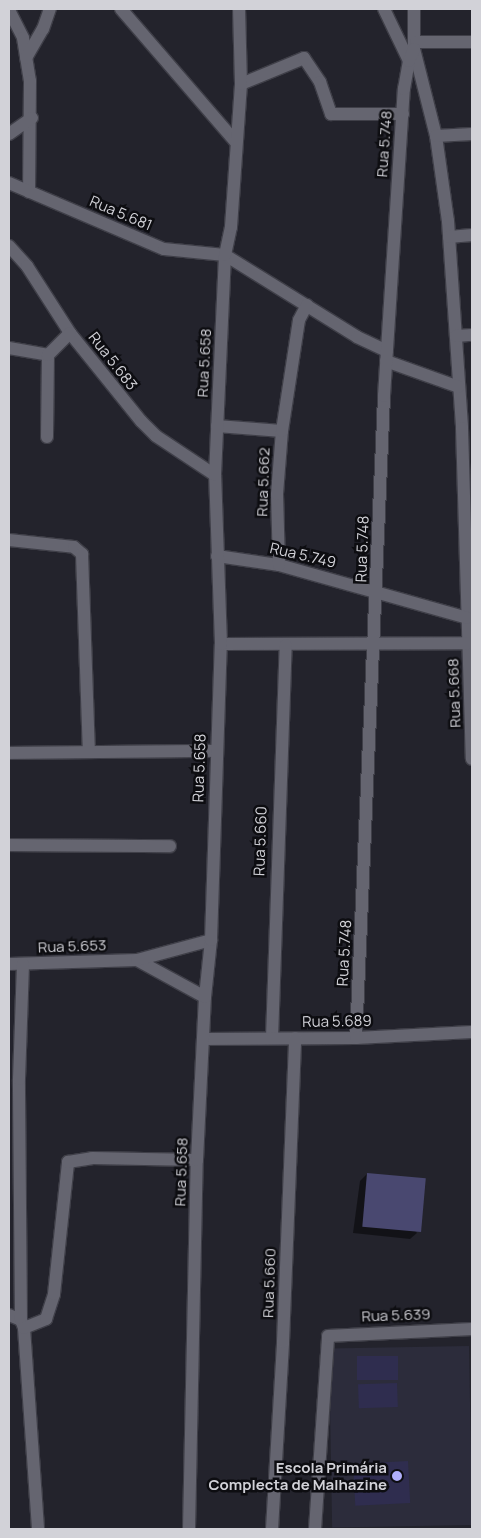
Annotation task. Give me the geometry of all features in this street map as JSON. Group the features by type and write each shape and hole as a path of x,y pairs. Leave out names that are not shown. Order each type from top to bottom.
{"street":[{"path":"26,58 43,29 50,9"},
{"path":"121,9 235,142"},
{"name":"Rua 5.658","path":"189,1529 196,1160 205,996 211,940 221,644 215,475 225,255 231,227 235,142 241,84 239,9"},
{"path":"384,9 408,61"},
{"path":"414,9 415,45 436,136 450,237 459,387 467,428 469,623"},
{"path":"9,10 23,38 26,58 32,118 30,192"},
{"path":"415,45 472,42"},
{"name":"Rua 5.748","path":"356,1038 386,356 403,114 408,61 415,45"},
{"path":"241,84 304,58 320,82 331,114 403,114"},
{"path":"9,134 32,118"},
{"path":"436,136 472,134"},
{"name":"Rua 5.681","path":"9,183 164,249 225,255"},
{"path":"450,237 472,236"},
{"name":"Rua 5.683","path":"9,246 26,266 70,333 146,426 215,475"},
{"path":"225,255 386,356 459,387"},
{"name":"Rua 5.662","path":"279,565 277,494 282,431 299,320 307,305"},
{"path":"47,436 48,355 70,333"},
{"path":"456,336 472,335"},
{"path":"9,348 48,355"},
{"path":"217,426 282,431"},
{"path":"9,540 74,547 82,554 89,752"},
{"name":"Rua 5.749","path":"218,556 279,565 377,591 469,623"},
{"name":"Rua 5.668","path":"469,623 472,759"},
{"path":"221,644 374,645 468,643"},
{"name":"Rua 5.660","path":"272,1038 276,835 286,645"},
{"path":"9,753 216,751"},
{"path":"9,845 170,846"},
{"name":"Rua 5.653","path":"12,962 137,960 211,940"},
{"name":"Rua 5.653","path":"137,960 205,996"},
{"path":"12,962 19,1079 16,1320 38,1529"},
{"name":"Rua 5.689","path":"203,1039 356,1038 472,1032"},
{"name":"Rua 5.660","path":"272,1529 283,1342 295,1038"},
{"path":"16,1320 46,1319 54,1294 68,1162 72,1159 196,1160"},
{"name":"Rua 5.639","path":"314,1529 326,1342 332,1334 472,1329"}],"shaded area":[{"name":"Escola Primária Complecta de Malhazine","path":"469,1346 472,1525 332,1527 329,1348"},
{"path":"357,1356 398,1356 398,1380 357,1380"},
{"path":"397,1383 398,1407 359,1408 358,1384"},
{"path":"408,1461 410,1503 355,1506 353,1464"}],"building":[{"path":"367,1173 426,1178 421,1232 362,1227"}],"place":[{"name":"Escola Primária Complecta de Malhazine","path":"397,1476"}]}
